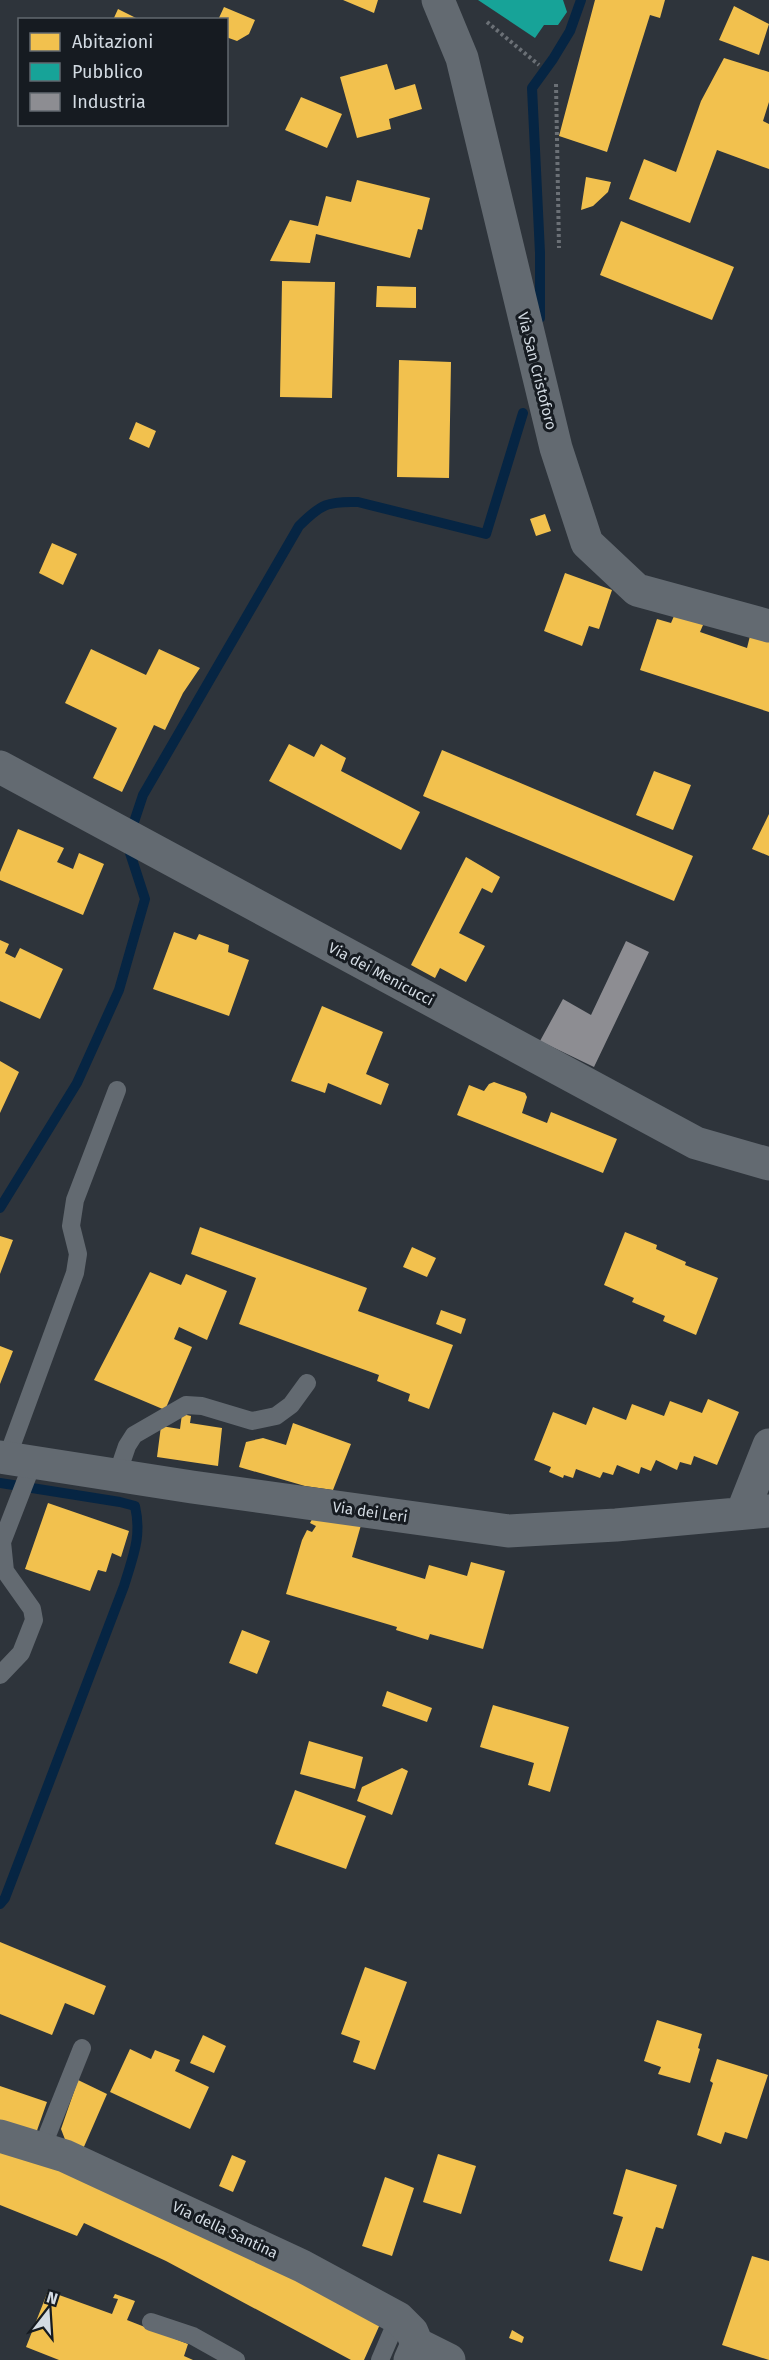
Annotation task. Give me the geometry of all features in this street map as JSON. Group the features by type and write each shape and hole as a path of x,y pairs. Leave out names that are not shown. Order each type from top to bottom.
{"street":[{"name":"Via San Cristoforo","path":"438,0 462,58 553,436 587,543 637,590 769,626"},
{"name":"Via dei Menicucci","path":"0,767 696,1143 769,1164"},
{"name":"Via dei Leri","path":"14,1459 508,1531 616,1525 755,1512 769,1445"},
{"name":"Via della Santina","path":"0,2136 65,2156 302,2266 408,2340 449,2360"}],"lane":[{"path":"0,1675 21,1653 34,1620 32,1610 5,1571 2,1542 14,1459 75,1273 78,1254 71,1226 75,1200 117,1090"},
{"path":"117,1475 127,1446 134,1435 186,1406 202,1406 252,1421 276,1416 291,1405 307,1383"},
{"path":"42,2148 82,2048"},
{"path":"151,2322 193,2336 236,2360"},
{"path":"380,2360 408,2340"}],"path":[{"path":"480,16 539,65"},
{"path":"556,84 559,248"}],"building: Abitazioni":[{"path":"343,0 378,0 374,13"},
{"path":"595,0 665,0 660,18 650,15 607,152 559,136"},
{"path":"734,6 769,24 759,55 719,40"},
{"path":"224,7 255,20 249,34 237,41 228,38 228,18 219,18"},
{"path":"118,9 136,18 114,18"},
{"path":"724,58 769,72 769,102 763,121 769,124 769,169 717,150 690,223 629,199 644,159 676,172 701,101"},
{"path":"387,64 395,90 415,84 422,109 389,119 391,129 357,138 340,77"},
{"path":"301,97 342,114 327,148 285,130"},
{"path":"586,177 611,182 608,192 593,206 581,210"},
{"path":"357,180 430,198 422,230 418,229 410,258 316,234 310,263 270,261 290,220 318,226 326,196 351,202"},
{"path":"621,221 734,267 712,320 600,275"},
{"path":"282,281 335,282 332,398 280,397"},
{"path":"377,286 416,287 416,308 376,307"},
{"path":"399,360 451,362 449,478 397,477"},
{"path":"136,422 156,431 149,448 129,439"},
{"path":"545,514 551,531 536,536 530,519"},
{"path":"52,543 77,554 63,585 39,573"},
{"path":"565,573 612,590 599,629 589,626 582,646 544,631"},
{"path":"677,609 706,618 700,632 747,648 751,632 769,635 769,712 640,670 657,619 671,623"},
{"path":"91,649 146,675 159,649 200,668 183,693 165,730 154,725 122,792 93,778 117,728 65,703"},
{"path":"289,744 314,757 321,744 346,758 341,771 420,812 401,850 269,781"},
{"path":"442,750 693,856 674,901 423,796"},
{"path":"654,771 691,785 673,830 636,815"},
{"path":"769,814 769,856 752,849"},
{"path":"18,829 64,848 57,862 73,869 79,853 104,864 83,915 0,880 0,872"},
{"path":"466,857 500,877 492,893 482,888 459,933 485,946 466,982 440,968 435,978 411,965"},
{"path":"174,932 196,940 199,934 229,945 228,952 249,960 229,1016 153,989"},
{"path":"0,940 9,944 5,953 15,958 20,948 63,969 40,1019 0,1001"},
{"path":"322,1006 383,1032 366,1074 389,1084 381,1105 328,1083 325,1093 291,1081"},
{"path":"0,1061 19,1072 0,1113"},
{"path":"494,1082 525,1093 527,1097 522,1113 547,1123 551,1112 617,1139 603,1173 457,1115 469,1085 484,1091 489,1084"},
{"path":"200,1227 367,1288 358,1311 453,1345 429,1409 408,1401 410,1394 377,1381 379,1375 239,1324 256,1278 191,1254"},
{"path":"625,1232 657,1245 656,1249 686,1262 685,1265 718,1278 696,1335 663,1321 665,1316 632,1302 634,1298 604,1285"},
{"path":"0,1236 13,1240 0,1274"},
{"path":"412,1247 436,1258 427,1277 403,1267"},
{"path":"150,1272 181,1285 186,1274 227,1291 207,1340 179,1327 174,1339 192,1347 165,1410 94,1380"},
{"path":"441,1310 466,1319 461,1334 436,1324"},
{"path":"0,1346 13,1351 0,1384"},
{"path":"708,1399 739,1412 717,1465 694,1456 691,1465 680,1462 677,1470 656,1460 651,1471 641,1467 639,1474 617,1465 613,1475 603,1472 600,1478 576,1469 573,1478 564,1475 563,1478 549,1472 551,1467 534,1460 553,1412 586,1425 593,1407 626,1420 632,1404 664,1416 670,1401 702,1413"},
{"path":"182,1414 191,1416 190,1423 222,1428 218,1466 157,1457 161,1426 180,1429"},
{"path":"293,1423 351,1444 333,1490 305,1486 239,1467 246,1442 263,1438 286,1445"},
{"path":"48,1503 129,1531 121,1557 112,1553 106,1572 98,1570 90,1591 25,1569"},
{"path":"316,1512 361,1525 352,1557 425,1579 429,1565 467,1576 471,1562 505,1571 483,1649 430,1634 428,1640 396,1630 397,1627 286,1594 302,1540 307,1530 312,1532 316,1526 310,1523"},
{"path":"242,1630 270,1641 257,1674 229,1663"},
{"path":"387,1691 432,1708 427,1722 382,1706"},
{"path":"493,1705 569,1727 550,1792 528,1785 534,1763 480,1747"},
{"path":"309,1741 363,1757 355,1789 300,1774"},
{"path":"402,1768 408,1771 392,1815 357,1801 362,1787"},
{"path":"295,1790 366,1816 346,1869 275,1844"},
{"path":"0,1942 106,1986 94,2015 65,2003 52,2035 0,2014"},
{"path":"365,1967 407,1982 375,2070 353,2062 360,2041 341,2034"},
{"path":"657,2020 702,2034 690,2083 658,2074 661,2067 644,2061"},
{"path":"203,2035 226,2046 214,2073 190,2063"},
{"path":"130,2049 151,2059 155,2050 180,2060 175,2071 209,2087 190,2129 110,2092"},
{"path":"717,2059 768,2075 747,2139 725,2132 721,2144 697,2135 713,2083 710,2081"},
{"path":"78,2080 107,2094 83,2149 66,2142 61,2129"},
{"path":"0,2086 47,2102 34,2139 0,2127"},
{"path":"0,2149 55,2162 381,2322 364,2360 351,2360 166,2261 84,2223 77,2236 0,2205"},
{"path":"438,2154 476,2166 461,2214 423,2202"},
{"path":"232,2155 246,2161 233,2192 219,2186"},
{"path":"626,2169 677,2185 663,2229 656,2227 642,2271 609,2261 623,2217 613,2214"},
{"path":"385,2177 414,2188 392,2256 362,2246"},
{"path":"752,2256 769,2261 769,2360 722,2345"},
{"path":"48,2291 112,2314 118,2299 113,2298 115,2294 135,2301 127,2320 188,2344 184,2356 193,2360 59,2360 26,2347"},
{"path":"512,2330 524,2337 522,2343 509,2338"}],"building: Pubblico":[{"path":"478,0 563,0 567,12 558,25 544,25 535,38"}],"building: Industria":[{"path":"626,941 649,952 594,1067 540,1041 563,999 591,1015"}],"waterway":[{"path":"540,318 540,253 532,88 570,31 581,0"},
{"path":"133,825 143,795 299,526 319,508 326,505 358,502 486,534 523,413"},
{"path":"0,1208 77,1083 119,990 145,899 130,853"},
{"path":"0,1483 135,1506 138,1527 136,1546 124,1586 5,1898 0,1904"}]}
